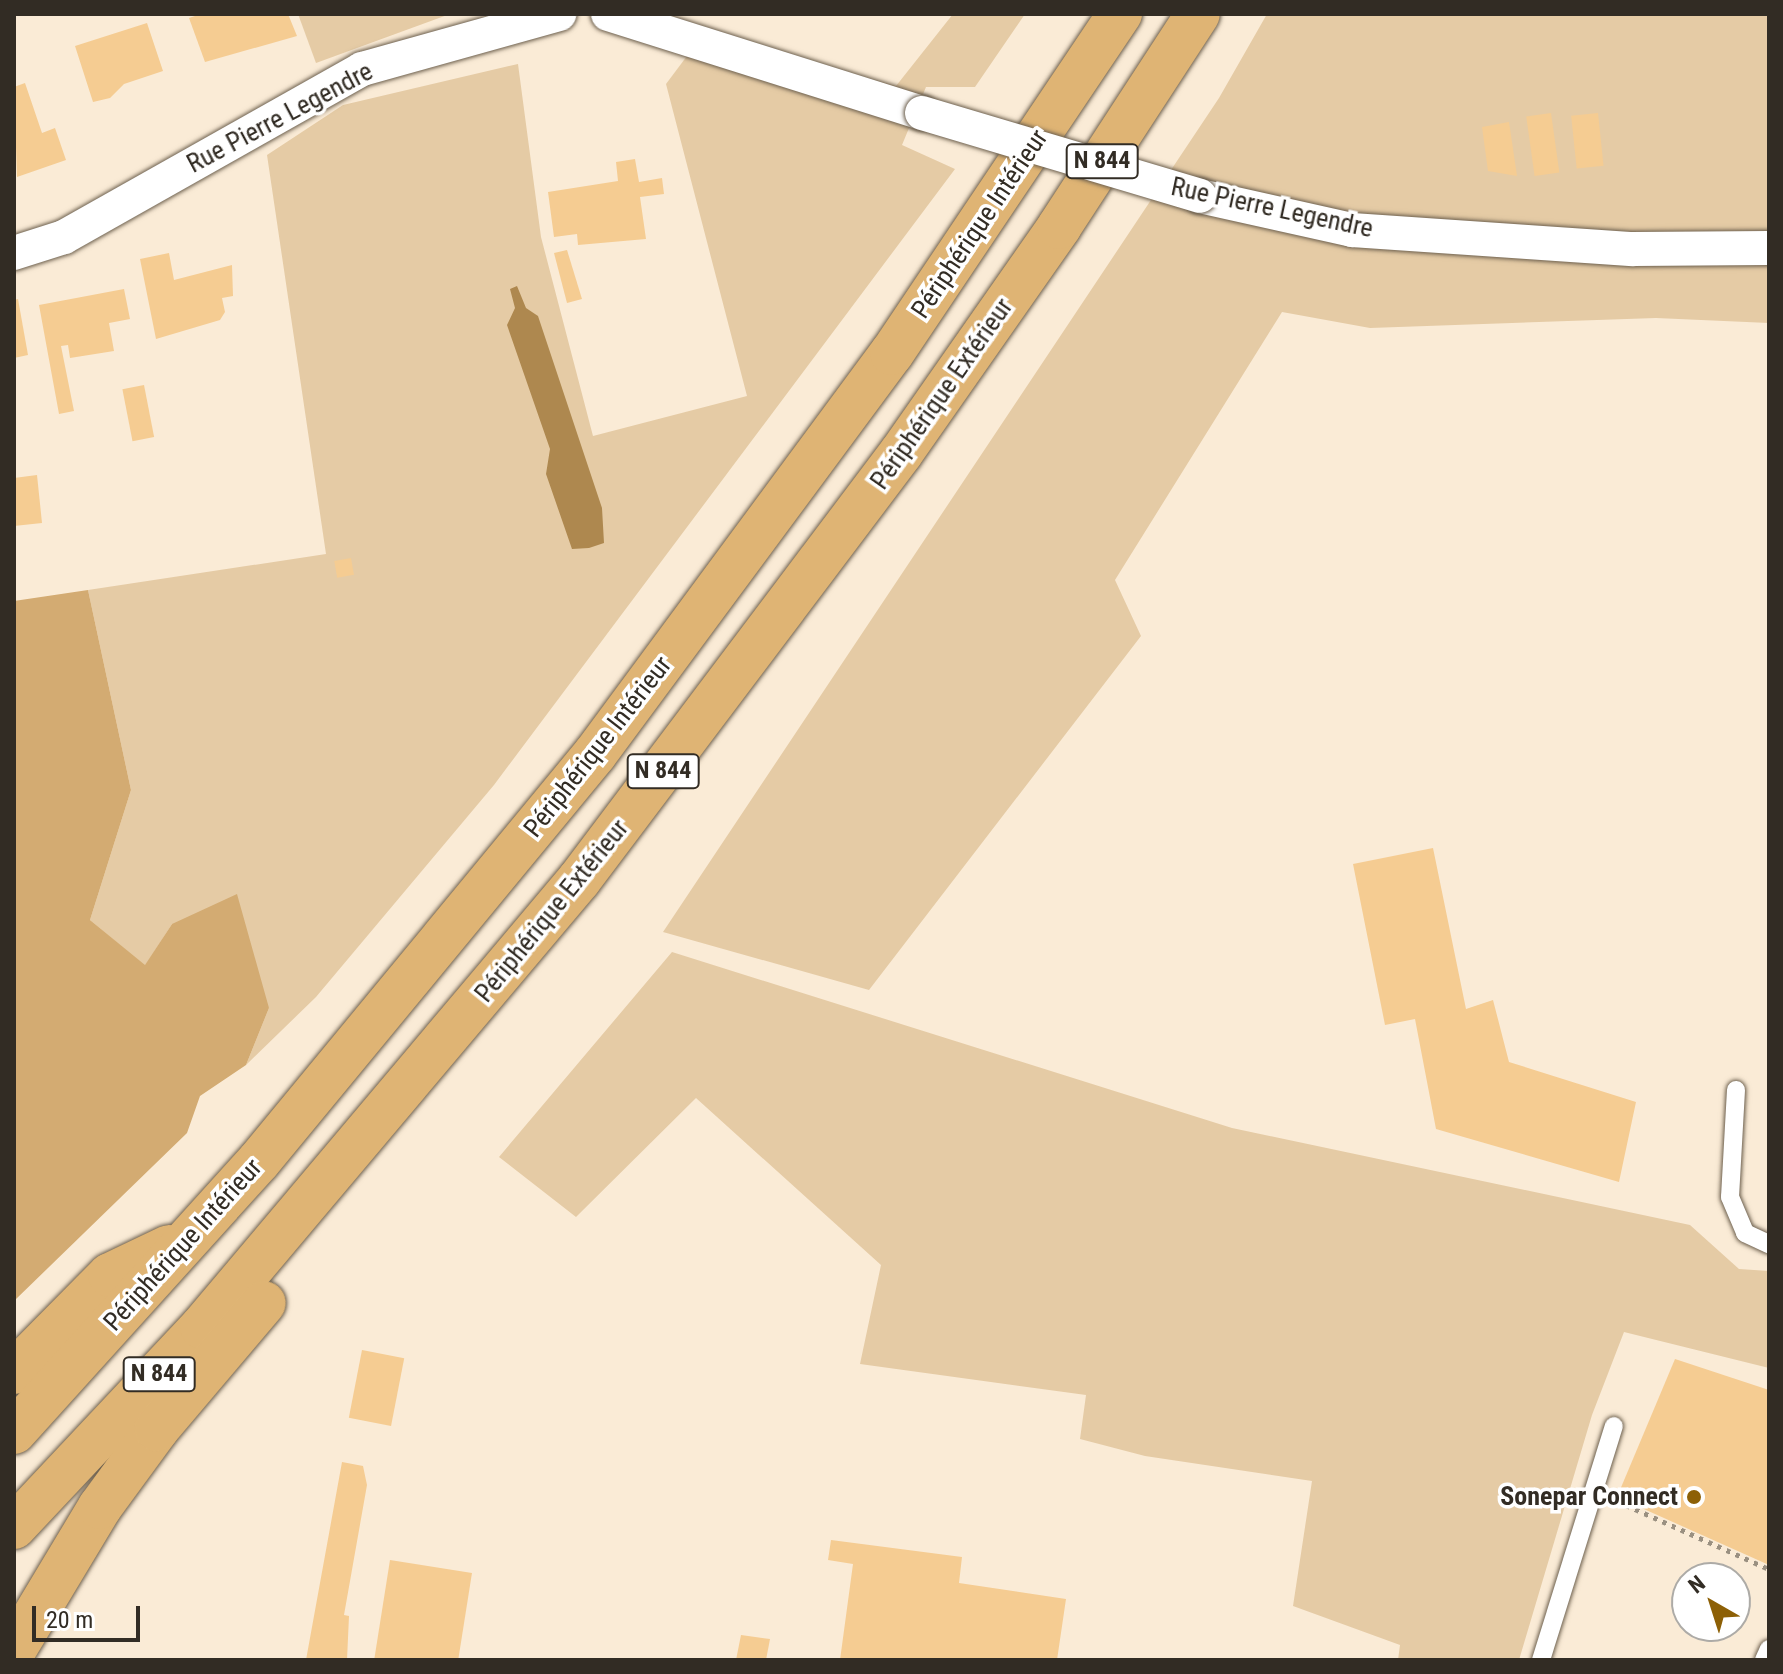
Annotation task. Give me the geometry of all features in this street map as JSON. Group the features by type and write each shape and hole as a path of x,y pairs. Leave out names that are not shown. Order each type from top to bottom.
{"highway":[{"name":"Périphérique Intérieur","path":"14,1432 355,1048 628,711 892,353 1120,14"},
{"name":"Périphérique Extérieur","path":"14,1527 299,1217 569,892 730,686 1059,227 1198,14"},
{"path":"14,1650 52,1582 149,1440 276,1290 299,1217"},
{"path":"14,1372 110,1275 189,1237"}],"street":[{"name":"Rue Pierre Legendre","path":"14,253 64,237 362,69 559,14"},
{"name":"Rue Pierre Legendre","path":"608,14 1200,196 1352,230 1633,249 1769,248"}],"lane":[{"path":"1736,1090 1730,1197 1745,1233 1769,1244"},
{"path":"1541,1660 1614,1426"},
{"path":"1764,1660 1769,1649"}],"path":[{"path":"1594,1491 1769,1569"}],"shaded area":[{"path":"298,14 450,14 316,63"},
{"path":"953,14 1025,14 975,87 926,87 902,145 955,169 494,785 316,997 246,1065 269,1008 172,924 145,966 90,920 131,790 88,590 326,554 267,155 343,105 518,64 541,237 593,436 747,396 666,84 705,32 896,86"},
{"path":"1267,14 1769,14 1769,323 1656,318 1370,328 1282,312 1115,580 1141,636 869,990 663,932 1219,98"},
{"path":"517,286 526,308 538,316 602,508 604,543 589,548 572,549 546,474 550,449 507,325 515,308 510,289"},
{"path":"88,590 131,790 90,920 145,965 172,924 237,894 269,1008 246,1065 200,1096 187,1133 14,1301 14,601"},
{"path":"672,952 1232,1128 1690,1225 1739,1269 1769,1271 1769,1368 1624,1332 1592,1415 1519,1660 1398,1660 1400,1645 1293,1606 1312,1481 1145,1456 1080,1439 1086,1395 860,1364 881,1265 696,1098 576,1217 499,1157"}],"building":[{"path":"201,14 288,14 297,36 205,62 189,18"},
{"path":"147,23 163,71 124,84 110,98 93,102 75,46"},
{"path":"25,83 42,133 55,128 66,160 17,177 14,87"},
{"path":"1551,113 1559,172 1535,176 1526,116"},
{"path":"1598,113 1604,166 1577,169 1571,116"},
{"path":"1509,122 1517,176 1488,171 1482,127"},
{"path":"635,159 639,182 662,178 664,194 640,197 646,239 578,245 577,234 554,237 548,192 618,181 616,162"},
{"path":"567,250 582,299 567,303 554,253"},
{"path":"169,253 174,280 232,265 233,296 222,298 225,312 220,320 156,339 140,259"},
{"path":"124,289 130,319 109,323 114,351 70,358 68,345 61,346 74,411 59,414 39,305"},
{"path":"18,299 28,355 14,358 14,300"},
{"path":"144,385 154,437 133,441 122,389"},
{"path":"37,475 42,523 14,526 14,478"},
{"path":"351,558 354,575 337,578 334,561"},
{"path":"1433,848 1466,1009 1493,1000 1509,1062 1636,1102 1619,1182 1436,1129 1415,1019 1385,1025 1353,864"},
{"path":"362,1350 404,1358 391,1426 349,1418"},
{"path":"1675,1359 1769,1390 1769,1565 1617,1497"},
{"path":"342,1462 363,1466 367,1485 344,1615 349,1616 347,1660 306,1660"},
{"path":"831,1540 962,1557 959,1583 1066,1599 1057,1660 840,1660 853,1564 828,1560"},
{"path":"390,1560 472,1573 458,1660 374,1660"},
{"path":"741,1635 770,1639 766,1660 736,1660"}],"place":[{"name":"Sonepar Connect","path":"1694,1497"}]}
